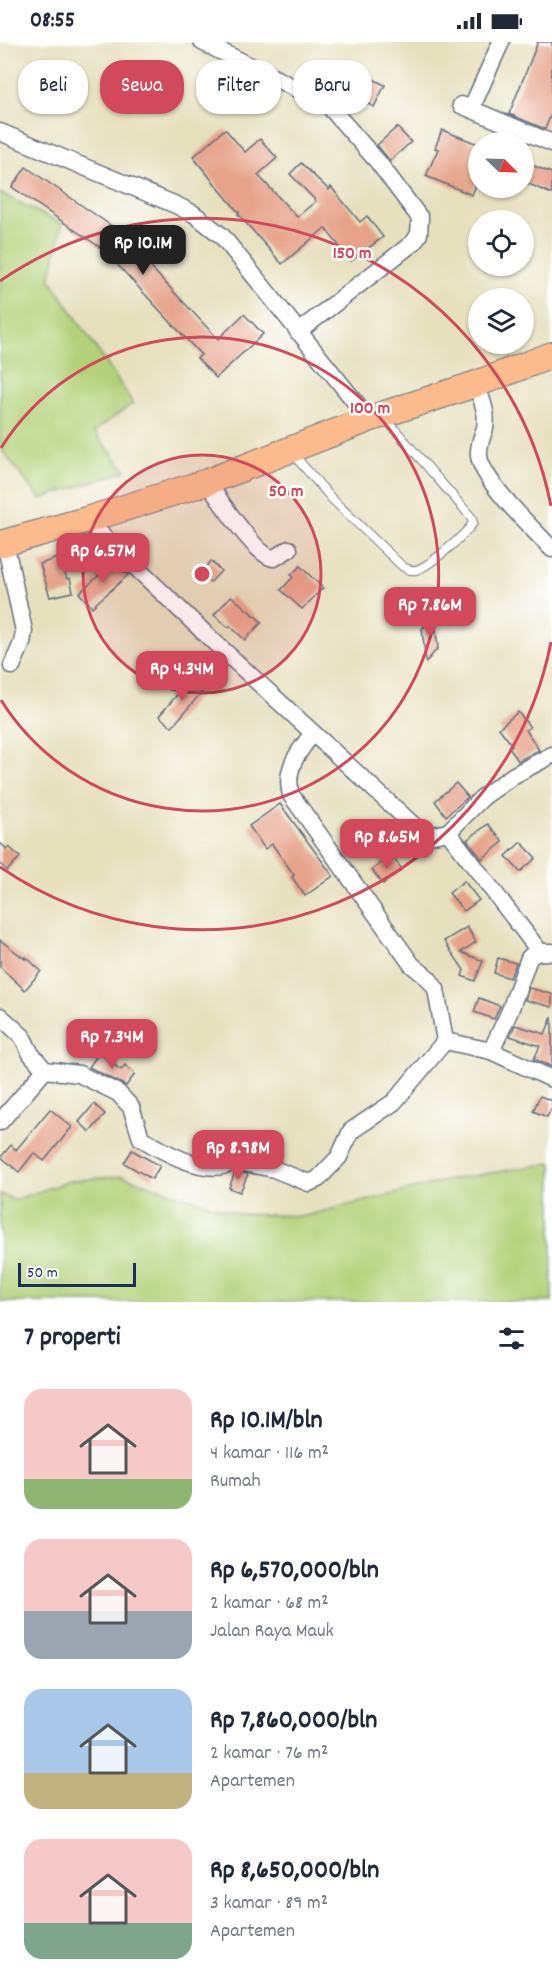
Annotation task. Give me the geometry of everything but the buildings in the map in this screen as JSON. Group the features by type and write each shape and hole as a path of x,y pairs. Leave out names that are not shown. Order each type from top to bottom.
{"main road":[{"path":"2,543 86,520 207,482 376,417 476,384 552,355"}],"street":[{"path":"202,42 327,104 378,162 420,218 419,234 414,242 298,332"},
{"path":"501,42 466,107 552,142"},
{"path":"0,132 194,214 222,236 298,332 376,417"},
{"path":"476,384 486,417 478,454 481,466 501,493 552,549"},
{"path":"207,482 237,524 263,554 274,558 289,549"},
{"path":"86,520 424,835 447,832 483,796 514,775 552,755"},
{"path":"2,543 24,631 22,643 12,666"},
{"path":"0,1016 22,1036 31,1054 45,1070 79,1074 118,1093 131,1107 141,1138 176,1158 204,1166 230,1164 234,1161 269,1167 309,1184 318,1179 339,1157 351,1131 371,1120 394,1102 445,1041 436,989 428,978 412,965 291,795 289,783 292,763 313,734"},
{"path":"447,832 546,952 529,958 509,1013 491,1051"},
{"path":"445,1041 491,1051 552,1079"},
{"path":"0,1122 45,1070"}],"lane":[{"path":"290,451 333,501 402,566 408,570 419,569 458,541 473,520 376,417"}],"green space":[{"path":"0,193 62,224 50,279 133,403 94,432 126,471 40,499 0,448"},
{"path":"552,1163 552,1302 0,1302 0,1194 14,1200 69,1181 122,1176 238,1214 305,1216 449,1180"}]}
